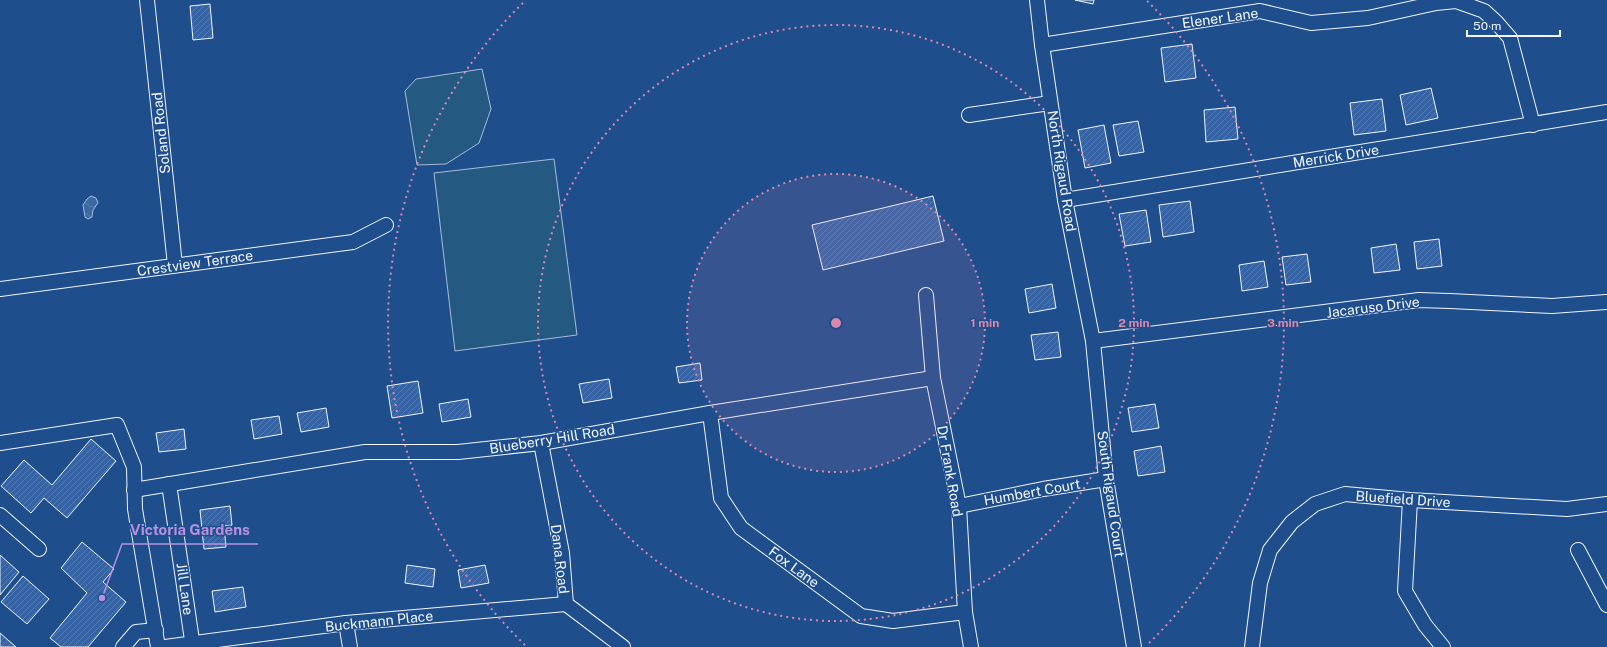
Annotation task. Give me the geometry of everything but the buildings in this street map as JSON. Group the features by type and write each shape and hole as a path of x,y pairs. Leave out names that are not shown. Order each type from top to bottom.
{"street":[{"name":"Soland Road","path":"147,0 175,265"},
{"name":"North Rigaud Road","path":"1037,0 1050,103 1065,200 1093,341"},
{"name":"Elener Lane","path":"1042,45 1259,6 1311,23 1368,18 1456,1 1484,11 1510,38 1533,125"},
{"path":"969,116 1050,103"},
{"name":"Merrick Drive","path":"1065,200 1607,112"},
{"name":"Crestview Terrace","path":"0,289 353,242 386,226"},
{"name":"Dr Frank Road","path":"926,295 933,378 959,506 965,612 971,647"},
{"name":"Jacaruso Drive","path":"1093,341 1419,300 1552,306 1606,302"},
{"name":"South Rigaud Court","path":"1093,341 1106,479 1134,647"},
{"name":"Blueberry Hill Road","path":"134,490 365,452 458,452 541,443 710,413 933,378"},
{"name":"Fox Lane","path":"710,413 721,498 741,528 862,616 893,621 965,612"},
{"path":"0,443 117,425 134,467 135,509 158,647"},
{"name":"Dana Road","path":"541,443 562,554 566,604 623,647"},
{"name":"Humbert Court","path":"959,506 1043,489 1106,479"},
{"name":"Jill Lane","path":"169,484 193,645"},
{"name":"Bluefield Drive","path":"1252,647 1260,584 1270,550 1292,522 1315,504 1345,494 1410,500 1567,509 1607,504"},
{"path":"1410,500 1405,591 1425,625 1443,647"},
{"path":"0,515 39,549"},
{"path":"1578,550 1606,601"},
{"name":"Buckmann Place","path":"165,647 193,645 346,623 566,604"},
{"path":"346,623 350,647"},
{"path":"123,647 136,632 156,630"}],"shaded area":[{"path":"482,69 491,109 479,143 446,164 417,165 405,91 416,79"},
{"path":"554,159 577,335 455,351 434,173"}],"water":[{"path":"91,196 96,198 98,203 93,210 92,217 88,219 85,217 83,205"}],"place":[{"name":"Victoria Gardens","path":"102,598"}]}
